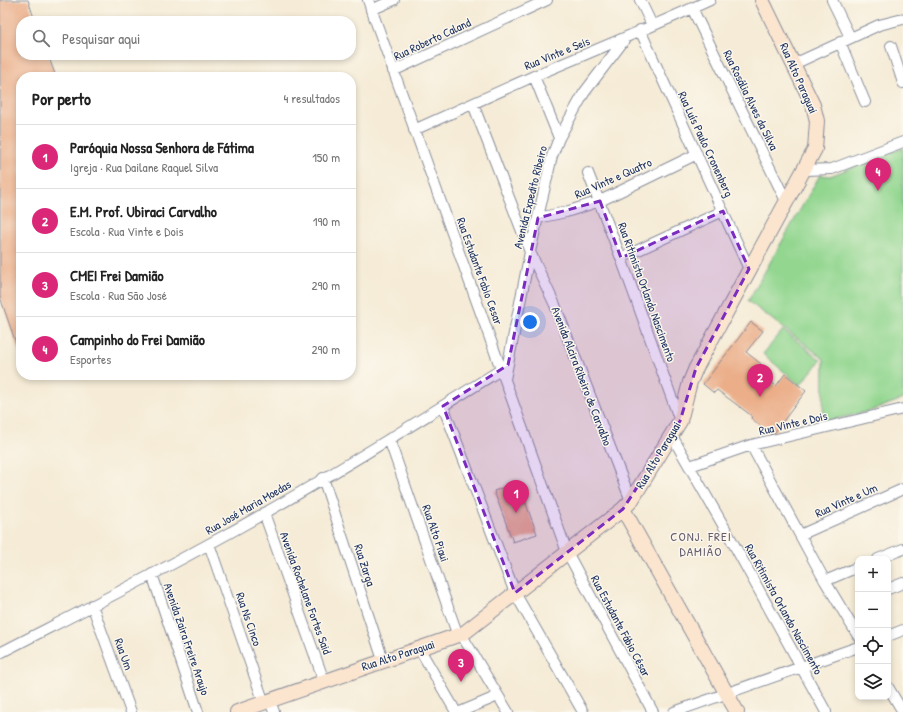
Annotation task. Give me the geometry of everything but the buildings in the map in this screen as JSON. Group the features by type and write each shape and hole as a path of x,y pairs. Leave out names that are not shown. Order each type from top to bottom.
{"street":[{"name":"Rua Estudante Fabio Cesar","path":"368,0 502,369 566,552"},
{"path":"371,10 394,0"},
{"name":"Rua Roberto Caland","path":"393,71 547,0"},
{"path":"640,0 652,25"},
{"name":"Rua Vinte e Seis","path":"414,130 534,76 625,39 640,30 710,0"},
{"name":"Rua Alto Paraguai","path":"237,712 269,705 324,680 460,635 515,594 627,505 672,436 680,421 690,382 696,368 816,149 817,121 813,105 762,0"},
{"path":"832,0 850,37"},
{"name":"Rua Rosália Alves da Silva","path":"692,8 787,203"},
{"path":"794,64 879,25 903,19"},
{"name":"Rua Luís Paulo Cronenberg","path":"640,30 749,269"},
{"name":"Avenida Expedito Ribeiro","path":"505,379 530,252 546,182 559,138 584,93 625,39"},
{"path":"840,42 865,102"},
{"path":"891,46 903,83"},
{"path":"534,76 559,138"},
{"name":"Avenida Alcira Ribeiro de Carvalho","path":"473,104 530,252 555,305 627,505 737,712"},
{"path":"805,170 832,169 903,142"},
{"name":"Rua Vinte e Quatro","path":"538,218 566,212 600,201 696,154"},
{"name":"Rua Ritimista Orlando Nascimento","path":"588,173 600,201 680,421"},
{"path":"621,258 723,211"},
{"name":"Rua José Maria Moedas","path":"0,653 209,544 264,513 389,439 502,369"},
{"path":"443,406 515,594 583,712"},
{"name":"Rua Vinte e Dois","path":"690,466 751,445 903,409"},
{"name":"Rua Ritimista Orlando Nascimento","path":"672,436 826,712"},
{"name":"Rua Alto Piaui","path":"389,439 460,635 508,712"},
{"path":"751,445 825,581 855,631"},
{"name":"Rua Zarga","path":"323,478 383,660"},
{"name":"Rua Vinte e Um","path":"800,535 903,489"},
{"name":"Avenida Rochelane Fortes Said","path":"264,513 324,680"},
{"name":"Rua Ns Cinco","path":"209,544 269,705"},
{"path":"886,556 903,549"},
{"name":"Rua Estudante Fábio César","path":"566,552 653,712"},
{"path":"825,581 855,569"},
{"name":"Avenida Zaira Freire Araujo","path":"152,574 198,712"},
{"path":"891,588 903,583"},
{"name":"Rua Um","path":"92,605 131,712"},
{"path":"891,635 903,630"},
{"path":"419,648 456,712"},
{"path":"674,712 726,692 802,668 855,648"},
{"path":"891,692 903,711"},
{"path":"460,712 498,696"}],"highlighted area":[{"path":"600,201 621,258 723,211 749,269 696,368 680,421 672,436 623,509 515,593 443,406 508,365 538,218"}],"green space":[{"path":"903,148 903,399 870,411 823,422 824,359 748,301 820,175 830,176"},
{"path":"783,330 821,360 800,385 763,354"}],"place":[{"name":"Campinho do Frei Damião","path":"878,191"},
{"name":"E.M. Prof. Ubiraci Carvalho","path":"760,397"},
{"name":"Paróquia Nossa Senhora de Fátima","path":"516,513"},
{"name":"CMEI Frei Damião","path":"461,682"}],"district":[{"name":"CONJ. FREI DAMIÃO","path":"701,544"}]}
